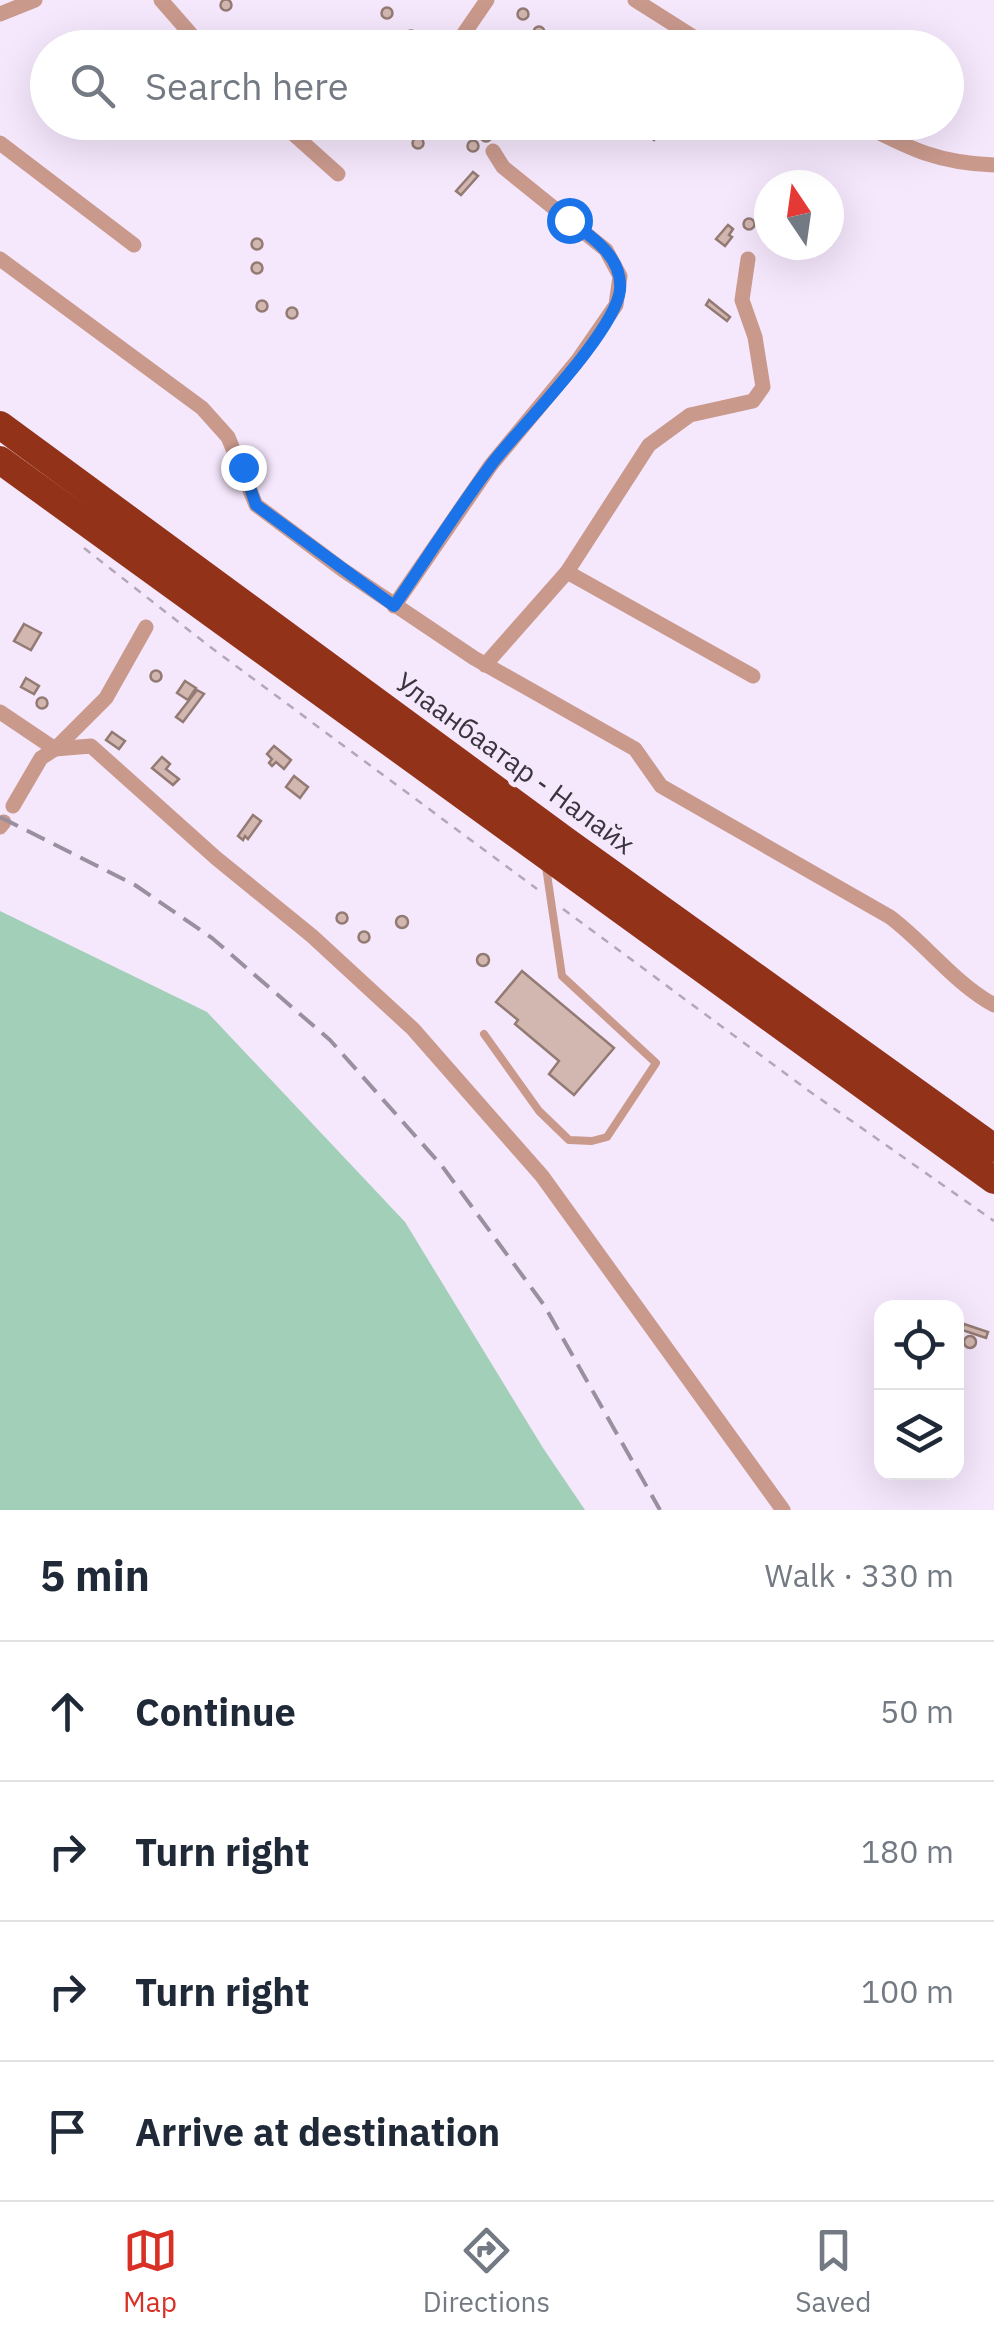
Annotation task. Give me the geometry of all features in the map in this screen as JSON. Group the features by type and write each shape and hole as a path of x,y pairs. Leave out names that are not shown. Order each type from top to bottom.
{"highway":[{"name":"Улаанбаатар - Налайх","path":"0,425 582,853 994,1148"},
{"name":"Улаанбаатар - Налайх","path":"0,460 994,1180"}],"street":[{"path":"160,0 187,30"},
{"path":"466,30 487,0"},
{"path":"635,0 683,30"},
{"path":"0,14 27,2"},
{"path":"300,140 338,174"},
{"path":"894,140 924,155 959,164 994,165"},
{"path":"0,142 134,245"},
{"path":"394,606 491,465 608,320 620,289 620,276 606,250 503,167 494,152"},
{"path":"0,259 202,408 228,437 256,505 394,606 485,665 635,749 661,786 890,917 994,1005"},
{"path":"485,665 568,572 648,445 690,414 752,401 763,387 742,300 748,259"},
{"path":"568,572 753,676"},
{"path":"13,806 41,758 106,698 146,627"},
{"path":"0,712 55,749 91,746 216,858 312,936 413,1029 542,1176 783,1510"}],"lane":[{"path":"484,1034 538,1112 568,1140 607,1137 656,1062 562,976 544,853"}],"path":[{"path":"75,541 209,646 809,1091 994,1222"}],"green space":[{"path":"0,911 207,1012 405,1222 585,1510 0,1510"}],"building":[{"path":"226,-1 232,5 226,11 220,5"},
{"path":"387,7 393,13 387,19 381,13"},
{"path":"523,8 529,14 523,20 517,14"},
{"path":"414,140 422,140 422,147 414,147"},
{"path":"473,140 479,146 473,152 467,146"},
{"path":"473,172 478,176 461,195 456,191"},
{"path":"745,220 753,220 753,228 745,228"},
{"path":"728,225 733,229 729,235 732,237 725,246 716,239"},
{"path":"257,238 263,244 257,250 251,244"},
{"path":"257,262 263,268 257,274 251,268"},
{"path":"262,300 268,306 262,312 256,306"},
{"path":"709,300 730,317 727,321 706,305"},
{"path":"292,307 298,313 292,319 286,313"},
{"path":"24,624 41,633 31,650 14,641"},
{"path":"156,670 162,676 156,682 150,676"},
{"path":"26,678 39,686 34,694 21,687"},
{"path":"185,681 196,688 188,700 177,693"},
{"path":"197,690 204,694 183,722 176,717"},
{"path":"42,697 48,703 42,709 36,703"},
{"path":"112,732 125,741 119,749 106,740"},
{"path":"274,746 291,760 284,769 276,762 272,766 269,763 272,759 267,754"},
{"path":"162,757 170,764 166,769 179,779 173,785 152,768"},
{"path":"294,776 308,787 300,798 286,787"},
{"path":"253,815 261,821 243,840 238,836"},
{"path":"342,912 348,918 342,924 336,918"},
{"path":"402,916 408,922 402,928 396,922"},
{"path":"364,931 370,937 364,943 358,937"},
{"path":"483,954 489,960 483,966 477,960"},
{"path":"522,971 614,1048 574,1095 549,1074 559,1061 515,1024 518,1020 496,1002"},
{"path":"964,1324 988,1332 986,1338 964,1331"},
{"path":"966,1338 974,1338 974,1346 966,1346"}],"railway":[{"path":"0,817 135,885 212,938 330,1040 442,1166 544,1305 660,1510"}],"route":[{"path":"243,467 256,505 394,606 491,465 578,360 616,305 620,276 614,261 569,220"}]}
